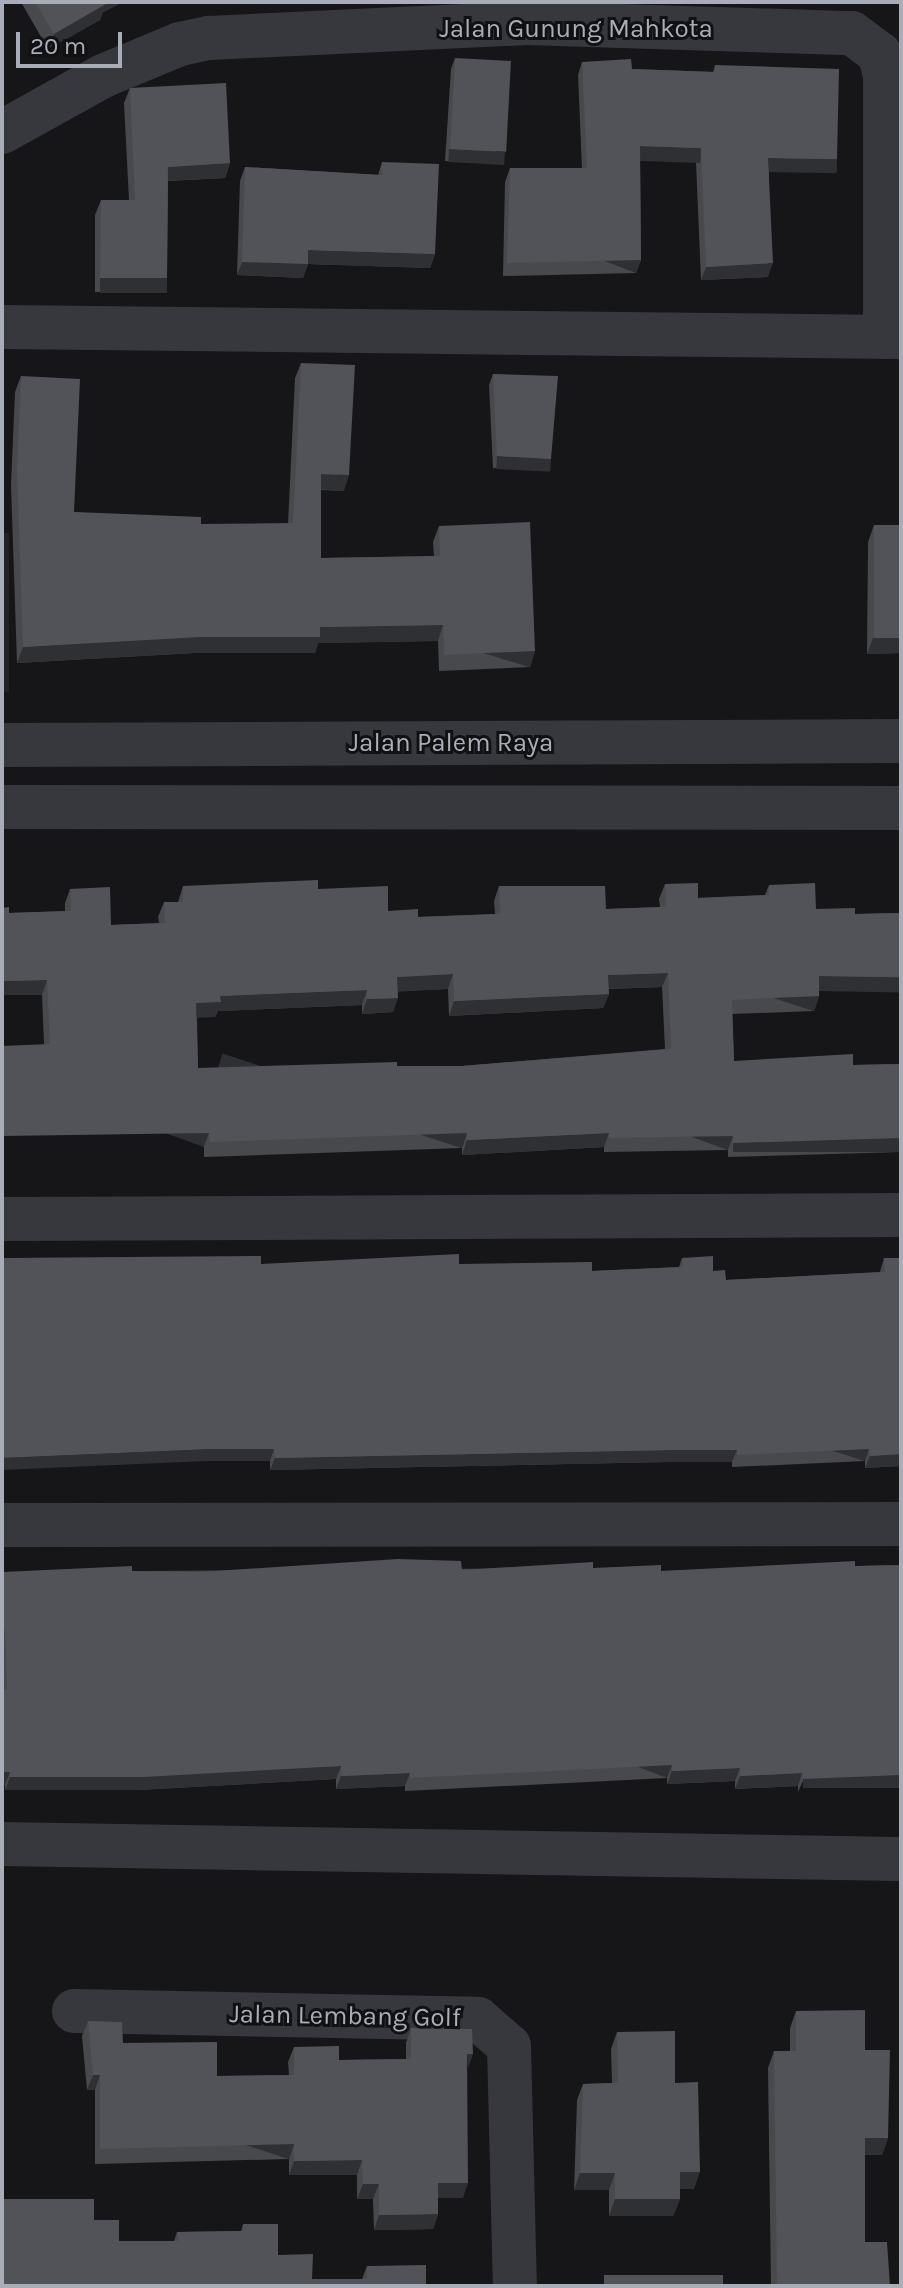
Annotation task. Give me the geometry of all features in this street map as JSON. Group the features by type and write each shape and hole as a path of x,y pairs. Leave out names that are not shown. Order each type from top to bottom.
{"street":[{"name":"Jalan Gunung Mahkota","path":"2,132 103,76 180,44 527,13 852,33 869,41 880,54 885,75 893,337 2,327"},
{"name":"Jalan Palem Raya","path":"2,745 901,741"},
{"path":"2,807 901,808"},
{"path":"2,1219 901,1215"},
{"path":"2,1525 901,1524"},
{"path":"2,1844 901,1859"},
{"name":"Jalan Lembang Golf","path":"74,2011 478,2019 488,2025 509,2046 515,2286"}],"shaded area":[{"path":"2,533 9,533 9,692 2,692"}],"building":[{"path":"35,2 104,2 106,4 54,34"},
{"path":"455,58 511,61 506,152 450,149"},
{"path":"631,59 632,69 715,72 715,65 839,69 837,159 768,158 773,263 706,267 701,148 640,146 641,260 507,263 510,168 587,168 582,62"},
{"path":"226,83 230,163 168,167 167,278 100,278 101,200 135,200 130,88"},
{"path":"382,162 439,164 435,254 308,250 308,264 242,262 245,167 382,175"},
{"path":"301,363 355,365 349,475 321,474 321,558 440,556 439,526 530,522 535,651 444,655 443,625 320,627 320,637 200,637 23,647 17,469 21,376 80,379 74,512 201,517 201,524 293,523"},
{"path":"493,374 558,376 551,459 497,456"},
{"path":"874,525 901,525 901,638 874,638"},
{"path":"318,880 318,889 388,886 388,911 418,909 418,917 500,914 499,886 605,886 606,909 666,907 665,884 698,883 698,898 769,895 769,885 815,883 816,909 855,908 855,914 901,913 901,977 819,976 819,996 732,1000 734,1061 853,1054 853,1065 901,1064 901,1138 733,1143 733,1136 609,1138 609,1133 467,1140 467,1133 210,1142 209,1133 2,1136 2,1046 50,1044 47,980 2,981 2,908 9,907 9,913 71,911 70,889 110,887 111,925 165,923 164,902 183,902 183,886","holes":["668,973 671,1049 462,1066 397,1066 397,1062 198,1068 196,1003 221,1002 220,996 367,990 367,999 398,998 397,977 453,974 454,1001 609,994 608,975"]},
{"path":"459,1254 459,1264 592,1262 592,1271 683,1267 682,1258 713,1256 713,1271 725,1270 726,1280 885,1272 884,1258 901,1258 901,1454 870,1456 869,1449 737,1455 737,1450 671,1450 275,1458 274,1449 212,1449 2,1458 2,1258 261,1256 261,1264"},
{"path":"398,1559 461,1561 462,1570 593,1562 593,1568 661,1565 661,1571 855,1561 855,1566 901,1565 901,1775 803,1779 802,1773 740,1776 740,1768 672,1771 672,1765 410,1778 410,1773 341,1776 341,1766 143,1777 10,1777 10,1772 2,1772 2,1690 7,1689 5,1630 2,1630 2,1565 3,1572 132,1566 132,1571 201,1572"},
{"path":"865,2010 865,2050 890,2050 888,2138 865,2138 865,2242 887,2242 890,2286 777,2286 774,2051 796,2051 796,2011"},
{"path":"88,2021 122,2022 123,2043 217,2042 217,2076 294,2075 294,2047 339,2046 339,2060 411,2059 411,2028 472,2029 473,2054 467,2054 468,2183 438,2183 438,2214 379,2215 379,2184 363,2184 362,2160 294,2161 294,2144 100,2149 100,2075 93,2075"},
{"path":"675,2031 675,2083 698,2082 700,2172 680,2172 680,2199 615,2199 615,2173 580,2173 583,2084 618,2083 617,2032"},
{"path":"2,2199 94,2199 94,2220 119,2220 119,2241 178,2241 177,2232 243,2231 243,2224 278,2224 278,2255 313,2254 312,2279 367,2279 367,2266 426,2265 426,2286 2,2286"},
{"path":"604,2275 723,2275 723,2286 604,2286"}]}
